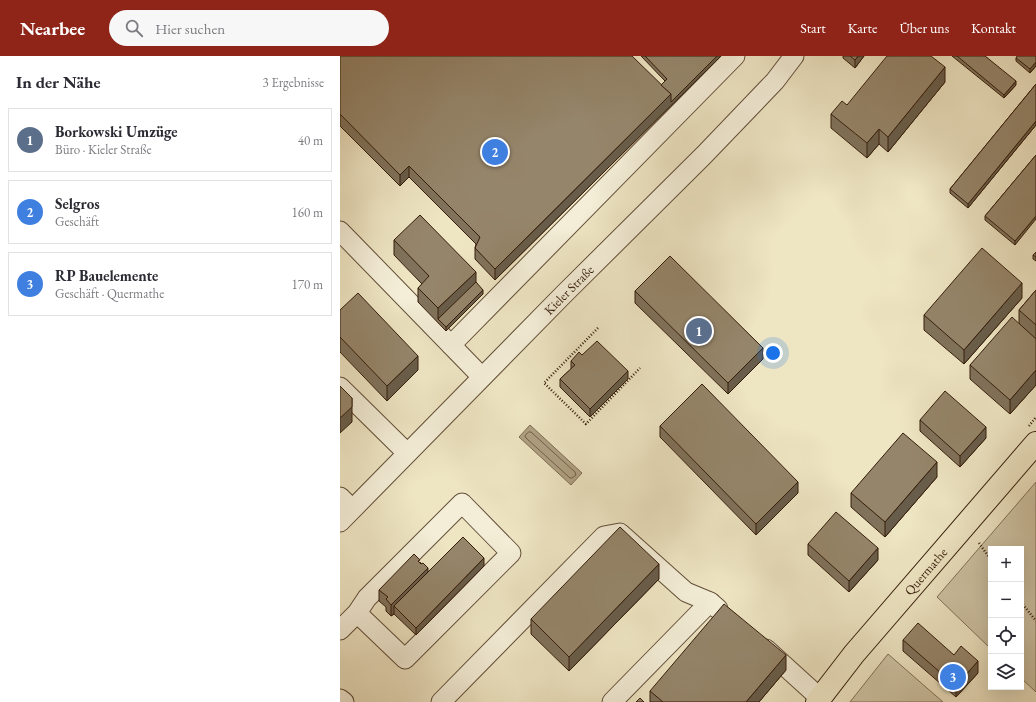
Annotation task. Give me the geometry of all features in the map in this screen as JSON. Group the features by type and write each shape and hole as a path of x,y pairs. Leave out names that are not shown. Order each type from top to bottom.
{"main road":[{"name":"Quermathe","path":"818,700 854,654 1036,443"}],"street":[{"path":"451,345 735,56"},
{"name":"Kieler Straße","path":"344,509 407,453 704,155 776,81 794,56"},
{"path":"340,231 482,377"},
{"path":"340,387 407,453"},
{"path":"340,630 357,613 367,598 462,503 511,552 405,659 357,613"},
{"path":"441,702 604,536 620,533 686,592 710,602 734,622"},
{"path":"612,702 710,602"},
{"path":"751,636 818,700"},
{"path":"340,699 344,702"}],"path":[{"path":"598,328 544,383 570,409 586,424 640,368"},
{"path":"979,543 988,556"},
{"path":"1024,606 1036,621"}],"shaded area":[{"path":"1036,482 1036,692 1024,681 1024,546 988,546 988,646 937,597"},
{"path":"888,654 943,702 850,702"}],"water":[{"path":"530,425 582,473 571,485 519,437"}],"building":[{"path":"340,56 632,56 671,94 495,269 475,248 480,237 409,166 400,175 340,114"},
{"path":"645,56 717,56 671,102 671,94 661,85 667,79"},
{"path":"850,56 858,56 855,60"},
{"path":"887,56 931,56 945,67 888,137 879,129 867,143 831,114 842,101 847,105"},
{"path":"957,56 985,56 1016,81 1004,95"},
{"path":"1017,56 1036,56 1036,62 1030,69 1016,58"},
{"path":"1036,84 1036,121 968,204 950,189"},
{"path":"1036,155 1036,216 1015,241 985,216"},
{"path":"420,215 476,272 438,308 418,288 429,276 394,240"},
{"path":"982,248 1022,283 964,350 924,315"},
{"path":"670,256 763,348 728,383 635,291"},
{"path":"476,282 483,290 446,327 438,319"},
{"path":"1036,290 1036,325 1019,310"},
{"path":"358,293 418,356 387,386 340,337 340,310"},
{"path":"1012,317 1036,339 1036,370 1010,400 970,365"},
{"path":"597,341 628,371 590,409 560,379 575,365 571,361 579,352 582,355"},
{"path":"702,384 798,482 756,524 660,426"},
{"path":"340,386 352,398 352,407 340,418"},
{"path":"945,391 986,427 960,456 920,420"},
{"path":"903,433 937,462 885,522 851,493"},
{"path":"836,512 878,548 849,581 808,544"},
{"path":"620,527 659,564 569,657 531,619"},
{"path":"463,537 484,558 416,628 394,606"},
{"path":"414,554 420,560 418,561 421,564 423,563 428,568 391,605 386,599 388,597 379,590"},
{"path":"724,604 786,655 746,702 663,702 650,691"},
{"path":"918,623 954,655 961,646 978,661 956,686 903,640"},
{"path":"640,698 644,702 636,702"}],"place":[{"name":"Selgros","path":"495,152"},
{"name":"Borkowski Umzüge","path":"699,331"},
{"name":"RP Bauelemente","path":"953,677"}]}
